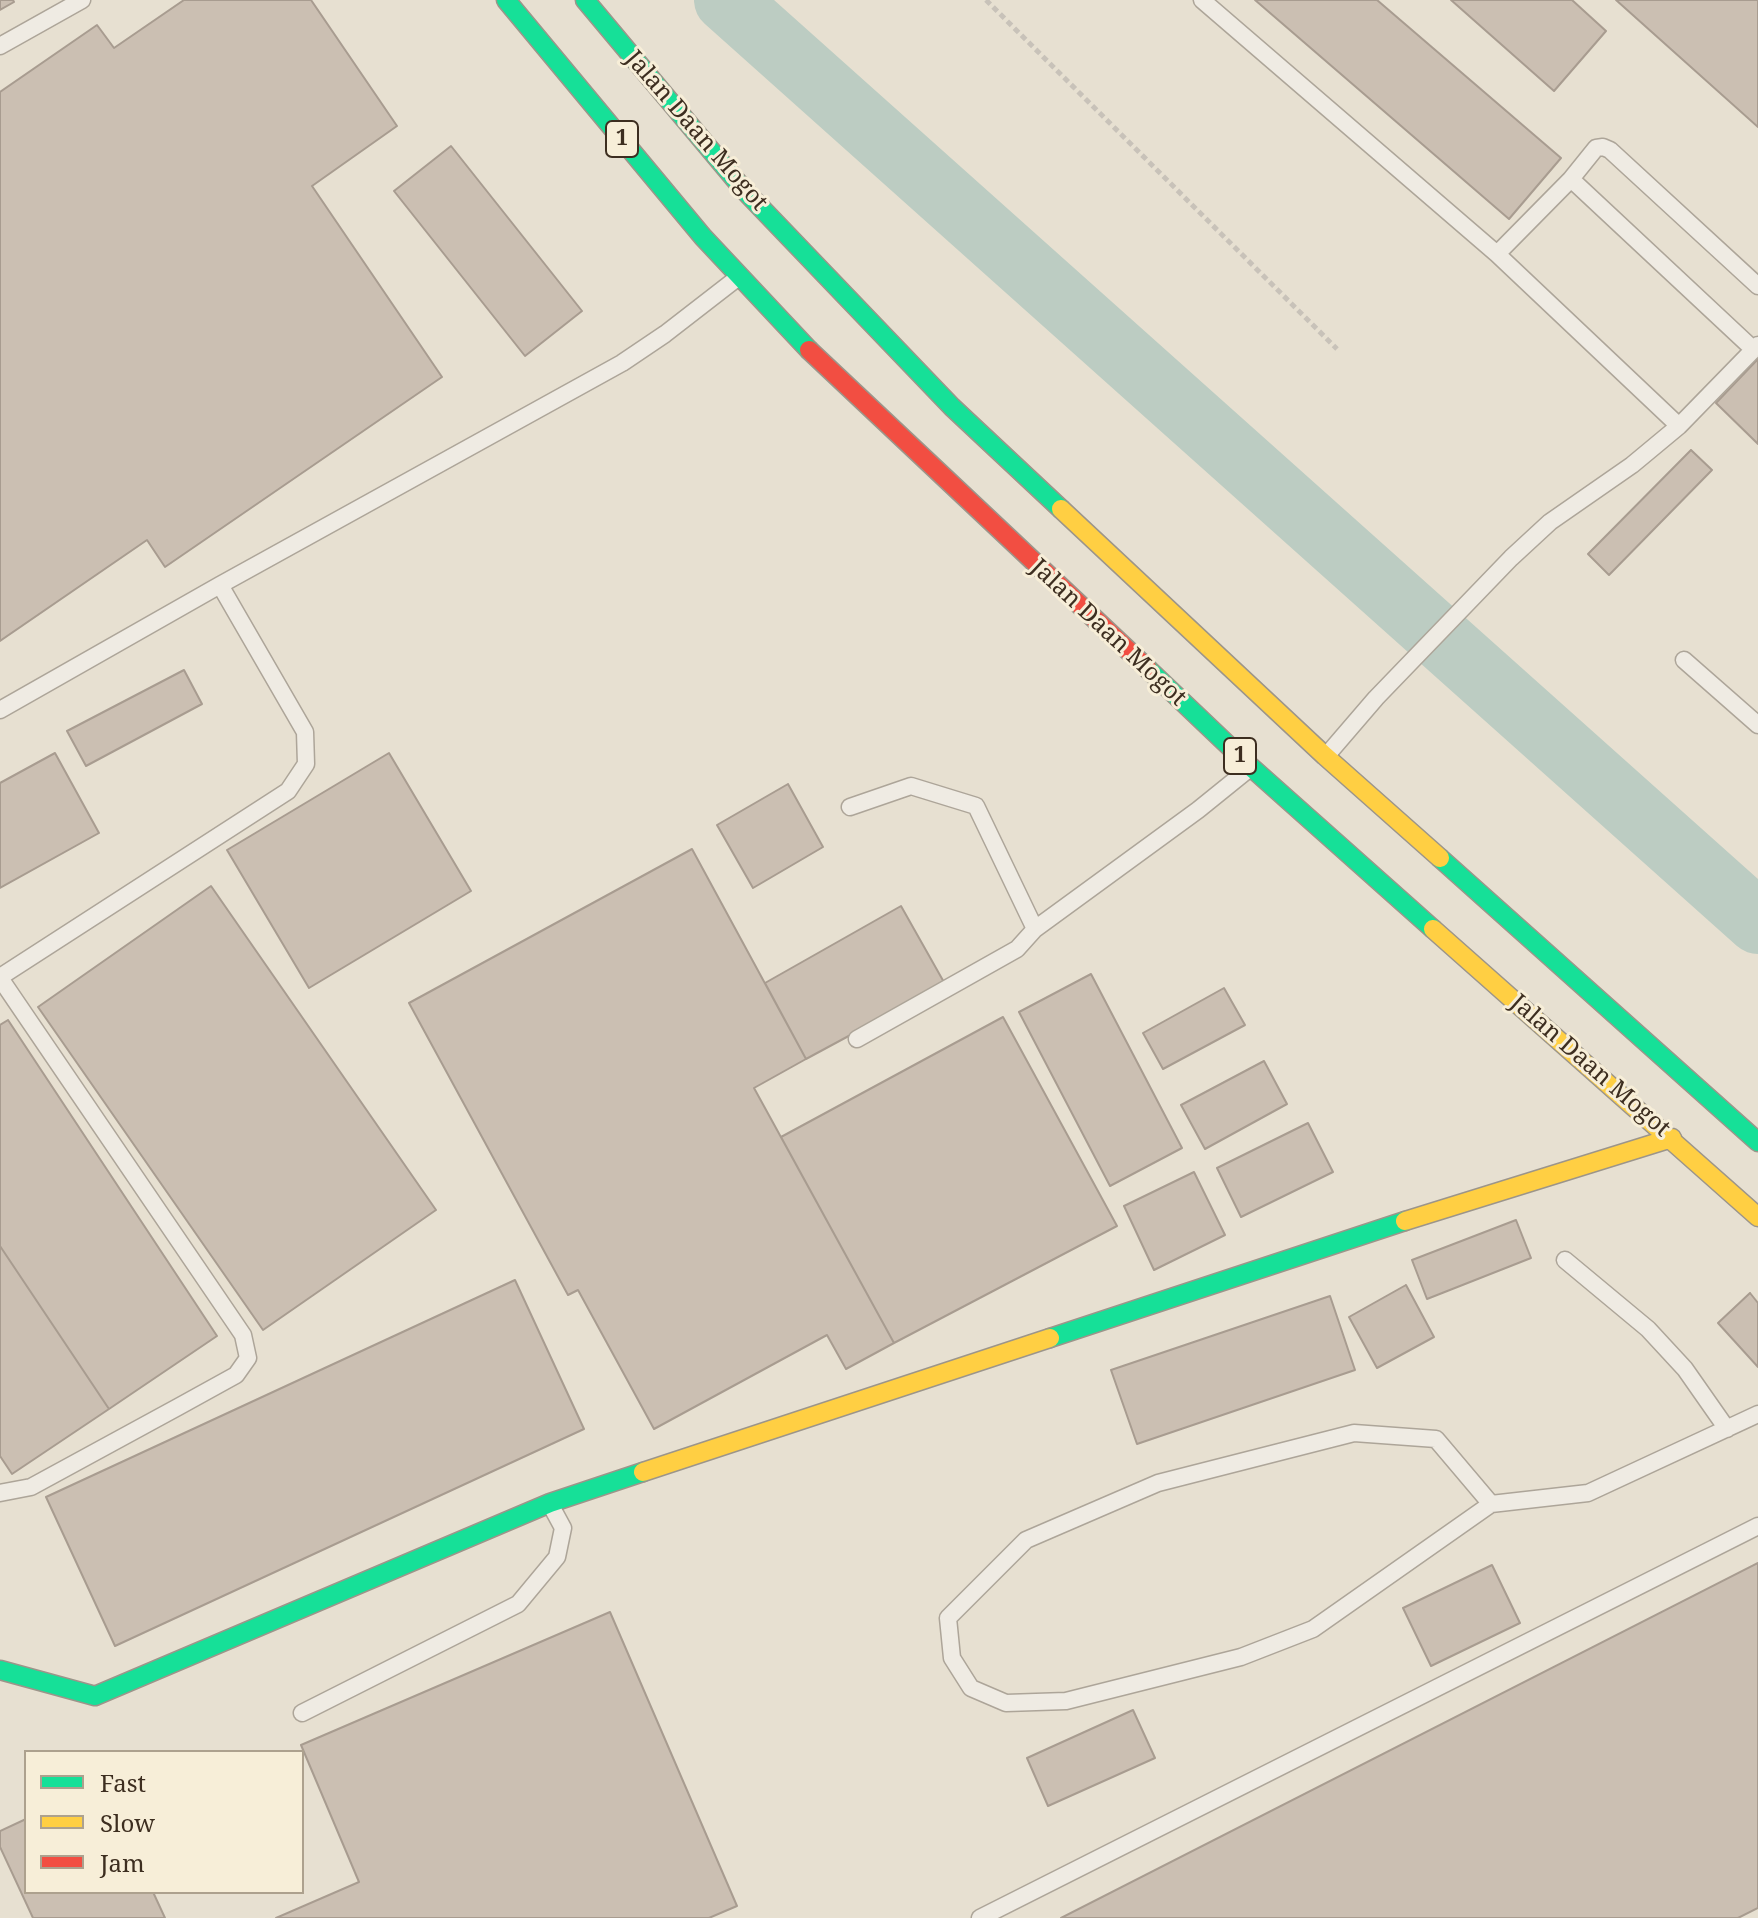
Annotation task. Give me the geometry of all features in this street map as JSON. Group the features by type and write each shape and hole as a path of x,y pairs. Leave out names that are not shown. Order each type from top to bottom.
{"main road":[{"name":"Jalan Daan Mogot","path":"506,0 745,272 791,333 1251,767 1758,1217"},
{"name":"Jalan Daan Mogot","path":"585,0 744,190 782,242 952,407 1325,756 1758,1142"},
{"path":"0,1670 95,1696 550,1503 1485,1195 1672,1138"}],"lane":[{"path":"0,46 82,0"},
{"path":"1202,0 1497,254 1679,426"},
{"path":"1497,254 1571,179 1596,148 1603,147 1610,150 1758,286"},
{"path":"1325,756 1376,698 1511,558 1550,522 1632,465 1679,426 1756,347 1571,179"},
{"path":"0,710 622,363 745,272"},
{"path":"0,1493 31,1487 178,1407 236,1375 248,1358 243,1335 0,977 288,791 306,764 305,732 220,585"},
{"path":"1684,660 1758,725"},
{"path":"857,1039 1017,949 1035,929 1198,810 1251,767"},
{"path":"850,807 911,786 976,806 1035,929"},
{"path":"1565,1260 1648,1329 1685,1369 1727,1429"},
{"path":"1491,1504 1436,1439 1354,1433 1158,1483 1026,1540 948,1618 952,1658 971,1688 1006,1703 1066,1701 1241,1657 1313,1629 1491,1504 1588,1493 1758,1414"},
{"path":"302,1713 518,1604 557,1557 563,1528 550,1503"},
{"path":"980,1918 1758,1526"}],"path":[{"path":"986,0 1337,349"}],"building":[{"path":"0,0 13,0 14,2 0,10"},
{"path":"184,0 311,0 397,126 312,186 442,377 165,567 147,540 0,641 0,92 97,25 114,48"},
{"path":"1255,0 1377,0 1561,158 1509,219"},
{"path":"1451,0 1572,0 1606,31 1554,91"},
{"path":"1616,0 1758,0 1758,127"},
{"path":"451,146 582,311 525,356 394,191"},
{"path":"1758,359 1758,444 1716,403"},
{"path":"1691,450 1712,470 1609,575 1588,554"},
{"path":"184,670 202,704 86,766 67,731"},
{"path":"55,753 99,833 0,888 0,783"},
{"path":"389,753 471,891 309,988 227,850"},
{"path":"788,784 823,847 753,888 717,825"},
{"path":"692,849 806,1059 754,1088 894,1343 846,1369 827,1335 654,1429 578,1290 568,1295 409,1003"},
{"path":"211,886 436,1210 263,1330 38,1007"},
{"path":"901,906 945,984 806,1059 765,983"},
{"path":"1091,974 1182,1148 1110,1186 1019,1012"},
{"path":"1224,988 1245,1025 1163,1069 1143,1033"},
{"path":"1003,1017 1117,1226 894,1343 781,1137"},
{"path":"8,1020 217,1336 109,1409 0,1246 0,1025"},
{"path":"1264,1061 1287,1104 1205,1149 1181,1105"},
{"path":"1308,1123 1333,1172 1241,1217 1217,1168"},
{"path":"1194,1172 1225,1235 1154,1270 1124,1206"},
{"path":"1516,1220 1531,1258 1427,1299 1412,1260"},
{"path":"0,1246 109,1409 12,1474 0,1456"},
{"path":"515,1280 584,1429 115,1646 46,1497"},
{"path":"1406,1285 1434,1337 1377,1368 1349,1317"},
{"path":"1750,1293 1758,1303 1758,1367 1718,1323"},
{"path":"1330,1296 1355,1370 1137,1444 1111,1370"},
{"path":"1758,1563 1758,1908 1738,1918 1061,1918"},
{"path":"1492,1565 1520,1623 1431,1666 1403,1608"},
{"path":"610,1612 737,1906 709,1918 276,1918 359,1882 301,1745"},
{"path":"1133,1710 1155,1758 1048,1806 1027,1758"},
{"path":"24,1820 24,1894 154,1894 165,1918 33,1918 0,1847 0,1831"}],"waterway":[{"path":"726,0 1758,922"}],"traffic: fast":[{"path":"506,0 703,237 809,350"},
{"path":"585,0 744,190 952,407 1061,509"},
{"path":"1148,669 1251,767 1433,929"},
{"path":"1440,858 1758,1142"},
{"path":"1050,1338 1405,1221"},
{"path":"0,1670 95,1696 550,1503 643,1472"}],"traffic: slow":[{"path":"1061,509 1325,756 1440,858"},
{"path":"1433,929 1758,1217"},
{"path":"1405,1221 1672,1138"},
{"path":"643,1472 1050,1338"}],"traffic: jam":[{"path":"809,350 1148,669"}]}
